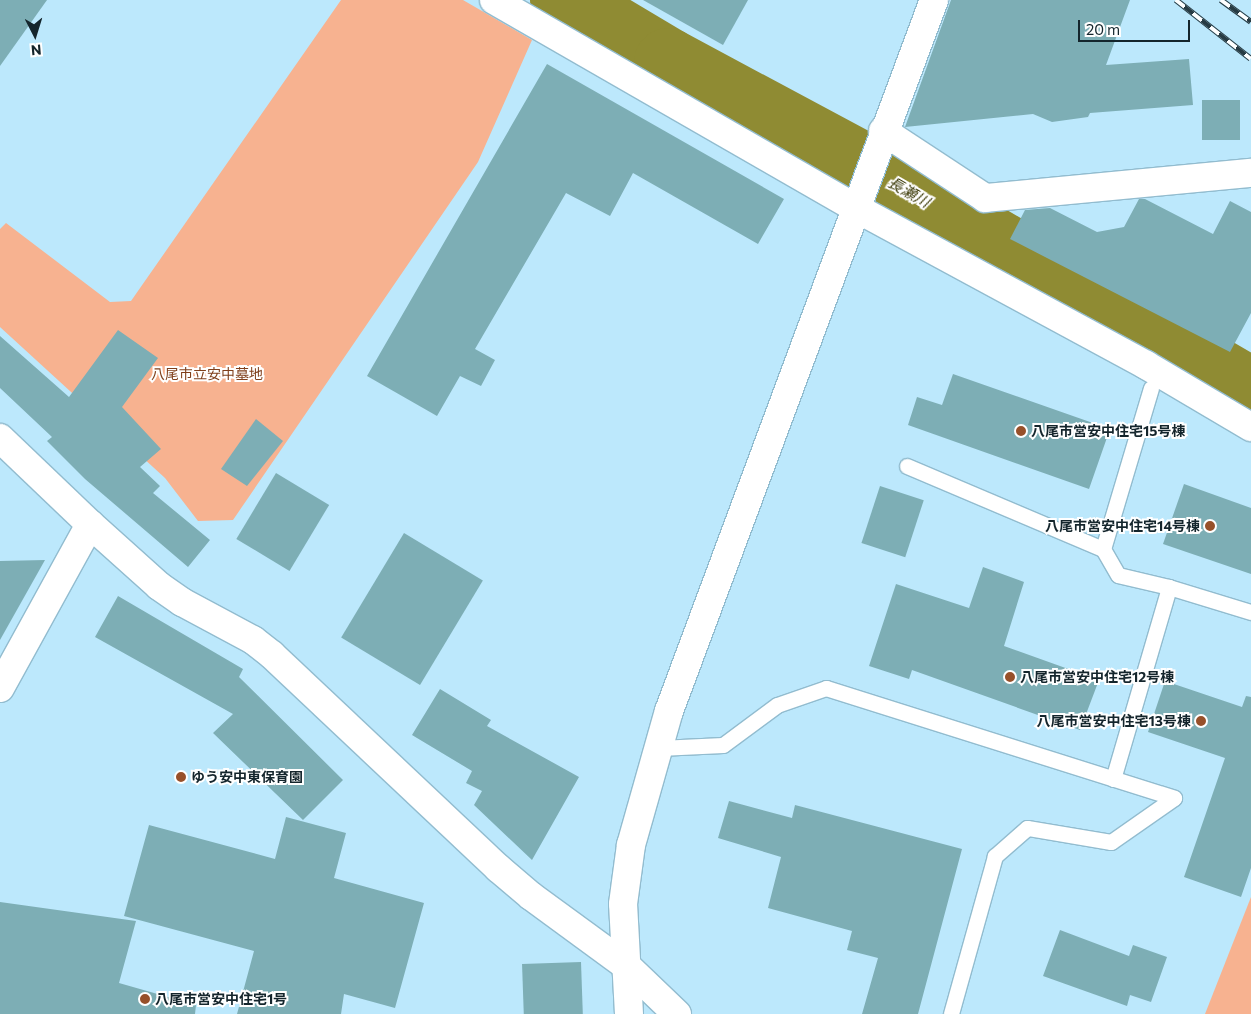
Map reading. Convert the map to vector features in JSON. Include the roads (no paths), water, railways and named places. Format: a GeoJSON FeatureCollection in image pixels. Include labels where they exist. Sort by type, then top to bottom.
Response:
{"type":"FeatureCollection","features":[{"type":"Feature","properties":{"kind":"street"},"geometry":{"type":"LineString","coordinates":[[494,0],[857,201],[1146,365],[1251,427]]}},
{"type":"Feature","properties":{"kind":"street"},"geometry":{"type":"LineString","coordinates":[[629,1014],[624,904],[631,845],[669,711],[883,131],[934,0]]}},
{"type":"Feature","properties":{"kind":"street"},"geometry":{"type":"LineString","coordinates":[[883,131],[986,198],[1251,173]]}},
{"type":"Feature","properties":{"kind":"street"},"geometry":{"type":"LineString","coordinates":[[0,438],[90,524],[182,602],[253,640],[498,868],[531,896],[628,967],[677,1014]]}},
{"type":"Feature","properties":{"kind":"street"},"geometry":{"type":"LineString","coordinates":[[2,682],[90,524]]}},
{"type":"Feature","properties":{"kind":"lane"},"geometry":{"type":"LineString","coordinates":[[1103,549],[1152,388]]}},
{"type":"Feature","properties":{"kind":"lane"},"geometry":{"type":"LineString","coordinates":[[907,466],[1103,549],[1118,574],[1169,587],[1251,612]]}},
{"type":"Feature","properties":{"kind":"lane"},"geometry":{"type":"LineString","coordinates":[[1112,779],[1169,587]]}},
{"type":"Feature","properties":{"kind":"lane"},"geometry":{"type":"LineString","coordinates":[[659,748],[723,745],[777,705],[826,688],[1174,798],[1111,842],[1027,828],[995,856],[951,1014]]}},
{"type":"Feature","properties":{"kind":"waterway","name":"長瀬川"},"geometry":{"type":"LineString","coordinates":[[564,0],[668,62],[890,181],[1251,392]]}},
{"type":"Feature","properties":{"kind":"railway"},"geometry":{"type":"LineString","coordinates":[[1176,0],[1251,59]]}},
{"type":"Feature","properties":{"kind":"railway"},"geometry":{"type":"LineString","coordinates":[[1221,0],[1251,22]]}},
{"type":"Feature","properties":{"kind":"place","name":"八尾市営安中住宅15号棟"},"geometry":{"type":"Point","coordinates":[1021,431]}},
{"type":"Feature","properties":{"kind":"place","name":"八尾市営安中住宅14号棟"},"geometry":{"type":"Point","coordinates":[1210,526]}},
{"type":"Feature","properties":{"kind":"place","name":"八尾市営安中住宅12号棟"},"geometry":{"type":"Point","coordinates":[1010,677]}},
{"type":"Feature","properties":{"kind":"place","name":"八尾市営安中住宅13号棟"},"geometry":{"type":"Point","coordinates":[1201,721]}},
{"type":"Feature","properties":{"kind":"place","name":"ゆう安中東保育園"},"geometry":{"type":"Point","coordinates":[181,777]}},
{"type":"Feature","properties":{"kind":"place","name":"八尾市営安中住宅1号"},"geometry":{"type":"Point","coordinates":[145,999]}},
{"type":"Feature","properties":{"kind":"park label","name":"八尾市立安中墓地"},"geometry":{"type":"Point","coordinates":[207,374]}}]}
